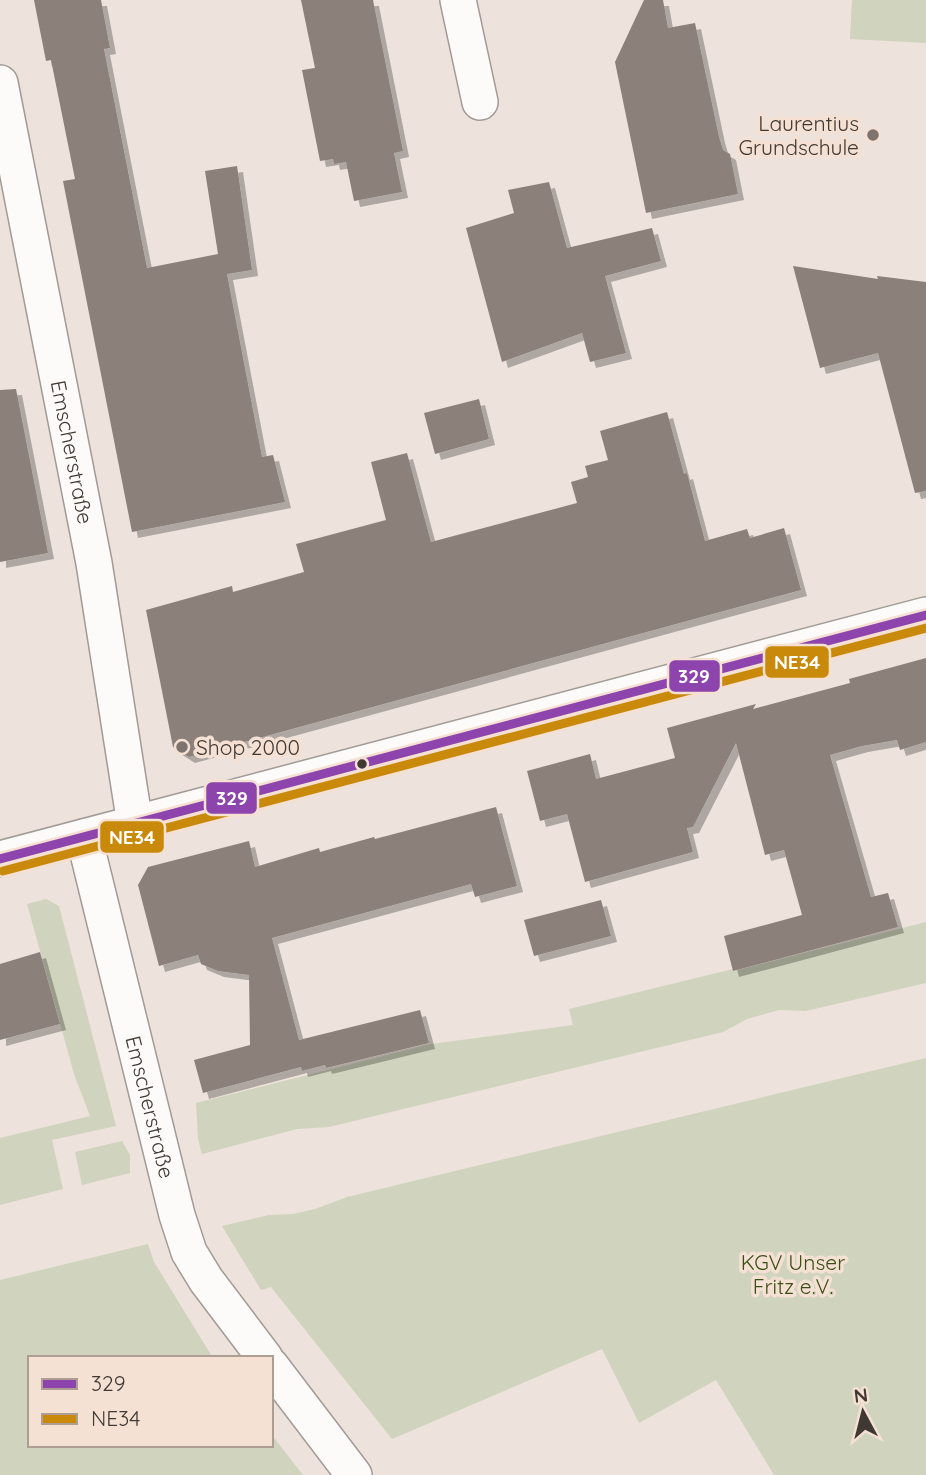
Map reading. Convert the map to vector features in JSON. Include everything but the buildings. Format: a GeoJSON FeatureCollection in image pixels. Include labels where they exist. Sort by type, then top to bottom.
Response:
{"type":"FeatureCollection","features":[{"type":"Feature","properties":{"kind":"street"},"geometry":{"type":"LineString","coordinates":[[458,0],[480,102]]}},
{"type":"Feature","properties":{"kind":"street","name":"Emscherstraße"},"geometry":{"type":"LineString","coordinates":[[0,83],[94,563],[135,824]]}},
{"type":"Feature","properties":{"kind":"street"},"geometry":{"type":"LineString","coordinates":[[0,859],[926,615]]}},
{"type":"Feature","properties":{"kind":"street","name":"Emscherstraße"},"geometry":{"type":"LineString","coordinates":[[84,836],[177,1215],[190,1252],[206,1279],[264,1356]]}},
{"type":"Feature","properties":{"kind":"street"},"geometry":{"type":"LineString","coordinates":[[273,1369],[354,1475]]}},
{"type":"Feature","properties":{"kind":"green space"},"geometry":{"type":"Polygon","coordinates":[[[852,0],[926,0],[926,43],[850,39],[852,0]]]}},
{"type":"Feature","properties":{"kind":"green space"},"geometry":{"type":"Polygon","coordinates":[[[46,899],[59,906],[116,1126],[52,1140],[63,1189],[0,1205],[0,1138],[90,1116],[74,1074],[27,904],[46,899]]]}},
{"type":"Feature","properties":{"kind":"green space"},"geometry":{"type":"Polygon","coordinates":[[[926,922],[926,983],[806,1011],[779,1010],[747,1019],[723,1032],[329,1127],[297,1129],[202,1154],[198,1139],[196,1103],[431,1044],[573,1025],[569,1009],[733,969],[734,971],[926,922]]]}},
{"type":"Feature","properties":{"kind":"green space","name":"KGV Unser Fritz e.V."},"geometry":{"type":"Polygon","coordinates":[[[926,1058],[926,1475],[774,1475],[716,1380],[639,1423],[602,1349],[392,1439],[271,1287],[261,1290],[222,1226],[269,1215],[293,1214],[315,1209],[347,1197],[926,1058]]]}},
{"type":"Feature","properties":{"kind":"green space"},"geometry":{"type":"Polygon","coordinates":[[[122,1141],[130,1155],[130,1173],[82,1185],[75,1152],[122,1141]]]}},
{"type":"Feature","properties":{"kind":"green space"},"geometry":{"type":"Polygon","coordinates":[[[148,1244],[154,1262],[212,1356],[28,1356],[28,1447],[273,1447],[273,1437],[303,1475],[0,1475],[0,1280],[148,1244]]]}},
{"type":"Feature","properties":{"kind":"transit line","name":"329"},"geometry":{"type":"LineString","coordinates":[[0,859],[926,615]]}},
{"type":"Feature","properties":{"kind":"transit line","name":"NE34"},"geometry":{"type":"LineString","coordinates":[[3,871],[926,628]]}},
{"type":"Feature","properties":{"kind":"place","name":"Laurentius Grundschule"},"geometry":{"type":"Point","coordinates":[873,135]}},
{"type":"Feature","properties":{"kind":"place","name":"Shop 2000"},"geometry":{"type":"Point","coordinates":[182,747]}}]}
